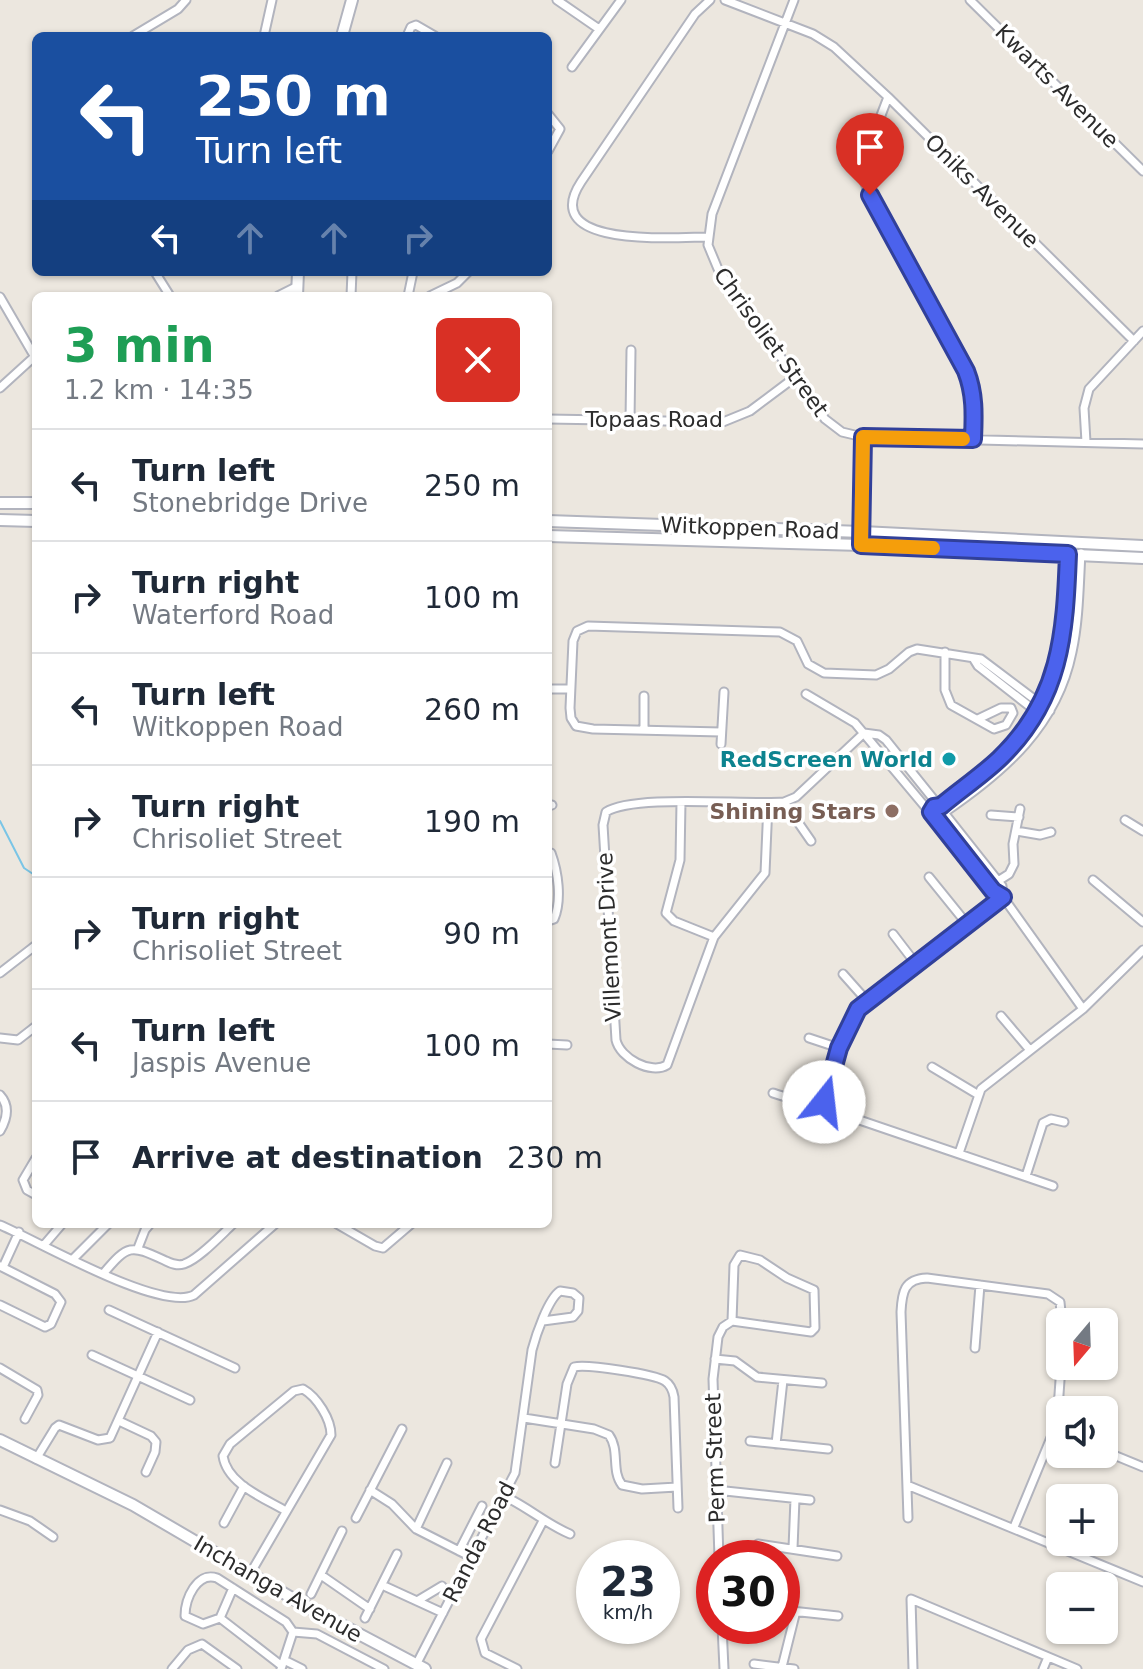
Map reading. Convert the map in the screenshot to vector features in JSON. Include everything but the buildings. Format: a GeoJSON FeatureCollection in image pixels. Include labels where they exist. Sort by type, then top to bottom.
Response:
{"type":"FeatureCollection","features":[{"type":"Feature","properties":{"kind":"main road"},"geometry":{"type":"LineString","coordinates":[[343,32],[352,0]]}},
{"type":"Feature","properties":{"kind":"main road"},"geometry":{"type":"LineString","coordinates":[[0,503],[32,503]]}},
{"type":"Feature","properties":{"kind":"main road"},"geometry":{"type":"LineString","coordinates":[[0,520],[32,521]]}},
{"type":"Feature","properties":{"kind":"main road","name":"Witkoppen Road"},"geometry":{"type":"LineString","coordinates":[[552,521],[1143,546]]}},
{"type":"Feature","properties":{"kind":"main road","name":"Witkoppen Road"},"geometry":{"type":"LineString","coordinates":[[552,536],[861,545],[1143,558]]}},
{"type":"Feature","properties":{"kind":"main road","name":"Inchanga Avenue"},"geometry":{"type":"LineString","coordinates":[[0,1440],[133,1505],[250,1574],[421,1667]]}},
{"type":"Feature","properties":{"kind":"street"},"geometry":{"type":"LineString","coordinates":[[140,32],[178,9],[186,0]]}},
{"type":"Feature","properties":{"kind":"street"},"geometry":{"type":"LineString","coordinates":[[265,32],[272,0]]}},
{"type":"Feature","properties":{"kind":"street"},"geometry":{"type":"LineString","coordinates":[[557,0],[599,29]]}},
{"type":"Feature","properties":{"kind":"street"},"geometry":{"type":"LineString","coordinates":[[572,67],[621,0]]}},
{"type":"Feature","properties":{"kind":"street"},"geometry":{"type":"LineString","coordinates":[[708,237],[618,236],[595,230],[576,216],[572,208],[573,195],[581,182],[695,14],[710,0]]}},
{"type":"Feature","properties":{"kind":"street","name":"Oniks Avenue"},"geometry":{"type":"LineString","coordinates":[[725,0],[830,44],[888,97],[1134,341]]}},
{"type":"Feature","properties":{"kind":"street","name":"Chrisoliet Street"},"geometry":{"type":"LineString","coordinates":[[794,0],[723,184],[710,221],[708,237],[718,269],[794,378],[835,428],[849,435],[1143,444]]}},
{"type":"Feature","properties":{"kind":"street","name":"Kwarts Avenue"},"geometry":{"type":"LineString","coordinates":[[970,0],[1143,171]]}},
{"type":"Feature","properties":{"kind":"street"},"geometry":{"type":"LineString","coordinates":[[409,32],[416,25],[428,32]]}},
{"type":"Feature","properties":{"kind":"street"},"geometry":{"type":"LineString","coordinates":[[888,97],[863,160],[861,174],[966,371],[973,393],[973,439]]}},
{"type":"Feature","properties":{"kind":"street"},"geometry":{"type":"LineString","coordinates":[[552,119],[560,129],[552,144]]}},
{"type":"Feature","properties":{"kind":"street"},"geometry":{"type":"LineString","coordinates":[[438,292],[464,276]]}},
{"type":"Feature","properties":{"kind":"street"},"geometry":{"type":"LineString","coordinates":[[0,297],[32,353]]}},
{"type":"Feature","properties":{"kind":"street"},"geometry":{"type":"LineString","coordinates":[[1086,442],[1084,408],[1089,389],[1143,331]]}},
{"type":"Feature","properties":{"kind":"street"},"geometry":{"type":"LineString","coordinates":[[630,421],[631,350]]}},
{"type":"Feature","properties":{"kind":"street"},"geometry":{"type":"LineString","coordinates":[[0,388],[32,361]]}},
{"type":"Feature","properties":{"kind":"street","name":"Topaas Road"},"geometry":{"type":"LineString","coordinates":[[552,419],[703,423],[730,420],[750,411],[794,378]]}},
{"type":"Feature","properties":{"kind":"street"},"geometry":{"type":"LineString","coordinates":[[861,545],[863,437]]}},
{"type":"Feature","properties":{"kind":"street"},"geometry":{"type":"LineString","coordinates":[[933,817],[943,818],[943,810],[1012,746],[1039,708],[1054,677],[1062,647],[1069,542]]}},
{"type":"Feature","properties":{"kind":"street"},"geometry":{"type":"LineString","coordinates":[[943,810],[992,778],[1021,752],[1046,719],[1073,652],[1081,542]]}},
{"type":"Feature","properties":{"kind":"street"},"geometry":{"type":"LineString","coordinates":[[721,732],[576,726],[570,715],[574,635],[588,626],[780,632],[797,641],[812,668],[819,673],[831,674],[876,675],[917,649],[945,652],[981,659],[1039,708],[1046,719]]}},
{"type":"Feature","properties":{"kind":"street"},"geometry":{"type":"LineString","coordinates":[[945,652],[947,701],[955,709],[999,729],[1010,721],[1013,713],[1011,708],[1004,707],[978,719]]}},
{"type":"Feature","properties":{"kind":"street"},"geometry":{"type":"LineString","coordinates":[[552,689],[570,689]]}},
{"type":"Feature","properties":{"kind":"street"},"geometry":{"type":"LineString","coordinates":[[721,744],[724,692]]}},
{"type":"Feature","properties":{"kind":"street"},"geometry":{"type":"LineString","coordinates":[[806,694],[855,723],[864,733],[993,891],[1003,897],[1083,1009]]}},
{"type":"Feature","properties":{"kind":"street"},"geometry":{"type":"LineString","coordinates":[[644,696],[644,729]]}},
{"type":"Feature","properties":{"kind":"street"},"geometry":{"type":"LineString","coordinates":[[1039,708],[1050,711]]}},
{"type":"Feature","properties":{"kind":"street"},"geometry":{"type":"LineString","coordinates":[[864,733],[879,735],[886,740],[1002,886],[1003,897]]}},
{"type":"Feature","properties":{"kind":"street"},"geometry":{"type":"LineString","coordinates":[[714,937],[674,921],[666,913],[679,866],[681,802],[784,802],[796,797],[864,733]]}},
{"type":"Feature","properties":{"kind":"street"},"geometry":{"type":"LineString","coordinates":[[986,770],[992,778]]}},
{"type":"Feature","properties":{"kind":"street"},"geometry":{"type":"LineString","coordinates":[[905,782],[914,774]]}},
{"type":"Feature","properties":{"kind":"street","name":"Villemont Drive"},"geometry":{"type":"LineString","coordinates":[[681,802],[619,806],[610,809],[604,816],[617,1046],[623,1054],[660,1069],[667,1065],[714,937],[765,873],[768,804]]}},
{"type":"Feature","properties":{"kind":"street"},"geometry":{"type":"LineString","coordinates":[[784,802],[811,841]]}},
{"type":"Feature","properties":{"kind":"street"},"geometry":{"type":"LineString","coordinates":[[991,815],[1019,813],[1013,844],[1013,868],[998,881]]}},
{"type":"Feature","properties":{"kind":"street"},"geometry":{"type":"LineString","coordinates":[[1125,820],[1143,831]]}},
{"type":"Feature","properties":{"kind":"street"},"geometry":{"type":"LineString","coordinates":[[1016,831],[1040,835],[1051,832]]}},
{"type":"Feature","properties":{"kind":"street"},"geometry":{"type":"LineString","coordinates":[[966,857],[974,850]]}},
{"type":"Feature","properties":{"kind":"street"},"geometry":{"type":"LineString","coordinates":[[552,856],[556,870],[553,888],[556,916],[552,918]]}},
{"type":"Feature","properties":{"kind":"street"},"geometry":{"type":"LineString","coordinates":[[929,877],[967,924]]}},
{"type":"Feature","properties":{"kind":"street"},"geometry":{"type":"LineString","coordinates":[[1093,880],[1143,922]]}},
{"type":"Feature","properties":{"kind":"street"},"geometry":{"type":"LineString","coordinates":[[825,1106],[824,1099],[839,1048],[851,1021],[867,1001],[1003,897]]}},
{"type":"Feature","properties":{"kind":"street"},"geometry":{"type":"LineString","coordinates":[[893,934],[916,964]]}},
{"type":"Feature","properties":{"kind":"street"},"geometry":{"type":"LineString","coordinates":[[0,973],[32,948]]}},
{"type":"Feature","properties":{"kind":"street"},"geometry":{"type":"LineString","coordinates":[[959,1153],[977,1094],[986,1083],[1083,1009],[1143,950]]}},
{"type":"Feature","properties":{"kind":"street"},"geometry":{"type":"LineString","coordinates":[[843,974],[867,1001]]}},
{"type":"Feature","properties":{"kind":"street"},"geometry":{"type":"LineString","coordinates":[[1001,1016],[1029,1049]]}},
{"type":"Feature","properties":{"kind":"street"},"geometry":{"type":"LineString","coordinates":[[0,1038],[18,1040],[32,1029]]}},
{"type":"Feature","properties":{"kind":"street"},"geometry":{"type":"LineString","coordinates":[[809,1038],[839,1048]]}},
{"type":"Feature","properties":{"kind":"street"},"geometry":{"type":"LineString","coordinates":[[552,1044],[567,1045]]}},
{"type":"Feature","properties":{"kind":"street"},"geometry":{"type":"LineString","coordinates":[[932,1067],[977,1094]]}},
{"type":"Feature","properties":{"kind":"street"},"geometry":{"type":"LineString","coordinates":[[773,1093],[808,1105],[825,1106],[1053,1186]]}},
{"type":"Feature","properties":{"kind":"street"},"geometry":{"type":"LineString","coordinates":[[0,1095],[6,1104],[7,1114],[0,1131]]}},
{"type":"Feature","properties":{"kind":"street"},"geometry":{"type":"LineString","coordinates":[[1026,1176],[1043,1123],[1051,1119],[1064,1122]]}},
{"type":"Feature","properties":{"kind":"street"},"geometry":{"type":"LineString","coordinates":[[32,1165],[23,1180],[27,1190],[32,1193]]}},
{"type":"Feature","properties":{"kind":"street"},"geometry":{"type":"LineString","coordinates":[[0,1225],[103,1274],[178,1299],[194,1295],[270,1228]]}},
{"type":"Feature","properties":{"kind":"street"},"geometry":{"type":"LineString","coordinates":[[44,1245],[59,1228]]}},
{"type":"Feature","properties":{"kind":"street"},"geometry":{"type":"LineString","coordinates":[[73,1259],[104,1228]]}},
{"type":"Feature","properties":{"kind":"street"},"geometry":{"type":"LineString","coordinates":[[138,1248],[147,1228]]}},
{"type":"Feature","properties":{"kind":"street"},"geometry":{"type":"LineString","coordinates":[[103,1274],[116,1258],[138,1248],[181,1265],[228,1228]]}},
{"type":"Feature","properties":{"kind":"street"},"geometry":{"type":"LineString","coordinates":[[344,1228],[383,1248],[406,1228]]}},
{"type":"Feature","properties":{"kind":"street"},"geometry":{"type":"LineString","coordinates":[[0,1305],[45,1327],[51,1324],[61,1305],[55,1294],[1,1267],[19,1232]]}},
{"type":"Feature","properties":{"kind":"street"},"geometry":{"type":"LineString","coordinates":[[740,1255],[760,1260],[787,1278],[814,1290],[815,1328],[811,1332],[732,1321],[734,1265],[740,1255]]}},
{"type":"Feature","properties":{"kind":"street"},"geometry":{"type":"LineString","coordinates":[[908,1518],[903,1292],[911,1281],[922,1278],[1053,1295],[1061,1308]]}},
{"type":"Feature","properties":{"kind":"street"},"geometry":{"type":"LineString","coordinates":[[975,1348],[980,1285]]}},
{"type":"Feature","properties":{"kind":"street","name":"Randa Road"},"geometry":{"type":"LineString","coordinates":[[421,1667],[443,1613],[518,1464],[532,1350],[543,1321],[557,1292],[573,1293],[579,1298],[578,1311],[573,1317],[543,1321]]}},
{"type":"Feature","properties":{"kind":"street"},"geometry":{"type":"LineString","coordinates":[[109,1310],[235,1368]]}},
{"type":"Feature","properties":{"kind":"street","name":"Perm Street"},"geometry":{"type":"LineString","coordinates":[[718,1540],[713,1398],[715,1359],[720,1331],[732,1321]]}},
{"type":"Feature","properties":{"kind":"street"},"geometry":{"type":"LineString","coordinates":[[36,1459],[57,1426],[68,1426],[102,1441],[112,1436],[158,1332]]}},
{"type":"Feature","properties":{"kind":"street"},"geometry":{"type":"LineString","coordinates":[[92,1355],[190,1400]]}},
{"type":"Feature","properties":{"kind":"street"},"geometry":{"type":"LineString","coordinates":[[715,1359],[735,1361],[757,1377],[822,1383]]}},
{"type":"Feature","properties":{"kind":"street"},"geometry":{"type":"LineString","coordinates":[[555,1463],[567,1384],[574,1367],[588,1366],[663,1379],[674,1397],[678,1508]]}},
{"type":"Feature","properties":{"kind":"street"},"geometry":{"type":"LineString","coordinates":[[0,1368],[37,1390],[38,1395],[25,1419]]}},
{"type":"Feature","properties":{"kind":"street"},"geometry":{"type":"LineString","coordinates":[[776,1444],[783,1380]]}},
{"type":"Feature","properties":{"kind":"street"},"geometry":{"type":"LineString","coordinates":[[250,1574],[331,1435],[331,1425],[307,1391],[294,1391],[226,1449],[223,1456],[225,1466],[244,1486],[286,1511]]}},
{"type":"Feature","properties":{"kind":"street"},"geometry":{"type":"LineString","coordinates":[[524,1418],[600,1430],[609,1435],[615,1447],[617,1478],[622,1485],[642,1489],[677,1487]]}},
{"type":"Feature","properties":{"kind":"street"},"geometry":{"type":"LineString","coordinates":[[119,1421],[151,1436],[156,1442],[146,1472]]}},
{"type":"Feature","properties":{"kind":"street"},"geometry":{"type":"LineString","coordinates":[[356,1518],[402,1429]]}},
{"type":"Feature","properties":{"kind":"street"},"geometry":{"type":"LineString","coordinates":[[750,1441],[828,1449]]}},
{"type":"Feature","properties":{"kind":"street"},"geometry":{"type":"LineString","coordinates":[[1014,1527],[1046,1457]]}},
{"type":"Feature","properties":{"kind":"street"},"geometry":{"type":"LineString","coordinates":[[1118,1457],[1143,1467]]}},
{"type":"Feature","properties":{"kind":"street"},"geometry":{"type":"LineString","coordinates":[[416,1529],[447,1463]]}},
{"type":"Feature","properties":{"kind":"street"},"geometry":{"type":"LineString","coordinates":[[907,1485],[1143,1582]]}},
{"type":"Feature","properties":{"kind":"street"},"geometry":{"type":"LineString","coordinates":[[224,1523],[244,1486]]}},
{"type":"Feature","properties":{"kind":"street"},"geometry":{"type":"LineString","coordinates":[[370,1490],[389,1501],[416,1529],[473,1558]]}},
{"type":"Feature","properties":{"kind":"street"},"geometry":{"type":"LineString","coordinates":[[716,1490],[810,1500]]}},
{"type":"Feature","properties":{"kind":"street"},"geometry":{"type":"LineString","coordinates":[[504,1496],[570,1534]]}},
{"type":"Feature","properties":{"kind":"street"},"geometry":{"type":"LineString","coordinates":[[793,1540],[795,1499]]}},
{"type":"Feature","properties":{"kind":"street"},"geometry":{"type":"LineString","coordinates":[[459,1551],[482,1506]]}},
{"type":"Feature","properties":{"kind":"street"},"geometry":{"type":"LineString","coordinates":[[0,1510],[30,1521],[53,1537]]}},
{"type":"Feature","properties":{"kind":"street"},"geometry":{"type":"LineString","coordinates":[[517,1669],[485,1653],[481,1639],[543,1521]]}},
{"type":"Feature","properties":{"kind":"street"},"geometry":{"type":"LineString","coordinates":[[311,1594],[342,1531]]}},
{"type":"Feature","properties":{"kind":"street"},"geometry":{"type":"LineString","coordinates":[[800,1549],[837,1556]]}},
{"type":"Feature","properties":{"kind":"street"},"geometry":{"type":"LineString","coordinates":[[365,1618],[397,1554]]}},
{"type":"Feature","properties":{"kind":"street"},"geometry":{"type":"LineString","coordinates":[[321,1575],[370,1609]]}},
{"type":"Feature","properties":{"kind":"street"},"geometry":{"type":"LineString","coordinates":[[233,1588],[220,1618],[206,1624],[185,1616],[185,1608],[201,1577],[213,1576],[280,1616],[293,1632],[317,1634],[384,1669]]}},
{"type":"Feature","properties":{"kind":"street"},"geometry":{"type":"LineString","coordinates":[[382,1585],[443,1613]]}},
{"type":"Feature","properties":{"kind":"street"},"geometry":{"type":"LineString","coordinates":[[417,1601],[442,1586]]}},
{"type":"Feature","properties":{"kind":"street"},"geometry":{"type":"LineString","coordinates":[[913,1669],[911,1599],[1077,1669]]}},
{"type":"Feature","properties":{"kind":"street"},"geometry":{"type":"LineString","coordinates":[[800,1611],[838,1616]]}},
{"type":"Feature","properties":{"kind":"street"},"geometry":{"type":"LineString","coordinates":[[220,1618],[282,1665],[302,1669]]}},
{"type":"Feature","properties":{"kind":"street"},"geometry":{"type":"LineString","coordinates":[[282,1665],[293,1632]]}},
{"type":"Feature","properties":{"kind":"street"},"geometry":{"type":"LineString","coordinates":[[172,1669],[188,1650],[202,1644],[237,1669]]}},
{"type":"Feature","properties":{"kind":"street"},"geometry":{"type":"LineString","coordinates":[[723,1644],[724,1669]]}},
{"type":"Feature","properties":{"kind":"street"},"geometry":{"type":"LineString","coordinates":[[782,1667],[788,1644]]}},
{"type":"Feature","properties":{"kind":"street"},"geometry":{"type":"LineString","coordinates":[[1043,1669],[1048,1657]]}},
{"type":"Feature","properties":{"kind":"street"},"geometry":{"type":"LineString","coordinates":[[754,1664],[794,1669]]}},
{"type":"Feature","properties":{"kind":"waterway"},"geometry":{"type":"LineString","coordinates":[[0,821],[24,868],[32,873]]}},
{"type":"Feature","properties":{"kind":"slow traffic"},"geometry":{"type":"LineString","coordinates":[[933,548],[861,545],[863,437],[963,439]]}},
{"type":"Feature","properties":{"kind":"place","name":"RedScreen World"},"geometry":{"type":"Point","coordinates":[949,759]}},
{"type":"Feature","properties":{"kind":"place","name":"Shining Stars"},"geometry":{"type":"Point","coordinates":[892,811]}},
{"type":"Feature","properties":{"kind":"route"},"geometry":{"type":"LineString","coordinates":[[824,1102],[839,1048],[858,1009],[1003,897],[993,891],[931,812],[998,760],[1026,730],[1041,704],[1054,677],[1062,647],[1068,569],[1068,554],[861,545],[863,437],[973,439],[974,407],[966,371],[870,195]]}}]}
